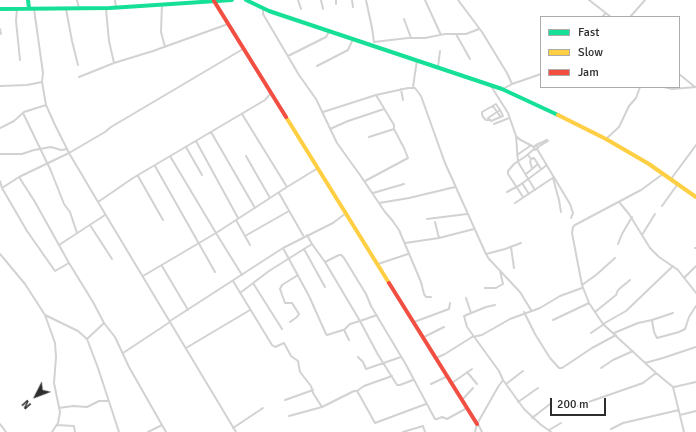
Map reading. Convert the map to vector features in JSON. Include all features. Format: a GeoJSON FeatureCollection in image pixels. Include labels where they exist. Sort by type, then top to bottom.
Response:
{"type":"FeatureCollection","features":[{"type":"Feature","properties":{"kind":"street"},"geometry":{"type":"LineString","coordinates":[[28,0],[32,8],[43,72],[42,82],[46,105],[67,149],[236,432]]}},
{"type":"Feature","properties":{"kind":"street"},"geometry":{"type":"LineString","coordinates":[[77,0],[79,8]]}},
{"type":"Feature","properties":{"kind":"street"},"geometry":{"type":"LineString","coordinates":[[115,0],[116,8]]}},
{"type":"Feature","properties":{"kind":"street"},"geometry":{"type":"LineString","coordinates":[[148,0],[150,5]]}},
{"type":"Feature","properties":{"kind":"street"},"geometry":{"type":"LineString","coordinates":[[0,8],[116,8],[232,0]]}},
{"type":"Feature","properties":{"kind":"street"},"geometry":{"type":"LineString","coordinates":[[246,0],[262,8],[374,44],[502,90],[559,115],[606,139],[664,174],[696,197]]}},
{"type":"Feature","properties":{"kind":"street"},"geometry":{"type":"LineString","coordinates":[[298,0],[301,9]]}},
{"type":"Feature","properties":{"kind":"street"},"geometry":{"type":"LineString","coordinates":[[321,0],[323,9]]}},
{"type":"Feature","properties":{"kind":"street"},"geometry":{"type":"LineString","coordinates":[[352,0],[354,7]]}},
{"type":"Feature","properties":{"kind":"street"},"geometry":{"type":"LineString","coordinates":[[366,0],[374,44]]}},
{"type":"Feature","properties":{"kind":"street"},"geometry":{"type":"LineString","coordinates":[[425,0],[441,35]]}},
{"type":"Feature","properties":{"kind":"street"},"geometry":{"type":"LineString","coordinates":[[458,0],[504,67],[512,84]]}},
{"type":"Feature","properties":{"kind":"street"},"geometry":{"type":"LineString","coordinates":[[589,0],[610,16]]}},
{"type":"Feature","properties":{"kind":"street"},"geometry":{"type":"LineString","coordinates":[[631,16],[645,0]]}},
{"type":"Feature","properties":{"kind":"street"},"geometry":{"type":"LineString","coordinates":[[214,2],[482,432]]}},
{"type":"Feature","properties":{"kind":"street"},"geometry":{"type":"LineString","coordinates":[[162,4],[161,32],[165,47]]}},
{"type":"Feature","properties":{"kind":"street"},"geometry":{"type":"LineString","coordinates":[[17,8],[16,21],[20,60]]}},
{"type":"Feature","properties":{"kind":"street"},"geometry":{"type":"LineString","coordinates":[[66,8],[78,65]]}},
{"type":"Feature","properties":{"kind":"street"},"geometry":{"type":"LineString","coordinates":[[106,8],[109,41],[114,63]]}},
{"type":"Feature","properties":{"kind":"street"},"geometry":{"type":"LineString","coordinates":[[262,8],[263,14],[323,112],[330,129],[342,149],[399,230],[421,282],[425,296],[431,297]]}},
{"type":"Feature","properties":{"kind":"street"},"geometry":{"type":"LineString","coordinates":[[603,16],[606,13]]}},
{"type":"Feature","properties":{"kind":"street"},"geometry":{"type":"LineString","coordinates":[[404,19],[411,38]]}},
{"type":"Feature","properties":{"kind":"street"},"geometry":{"type":"LineString","coordinates":[[79,77],[114,63],[165,47],[228,24]]}},
{"type":"Feature","properties":{"kind":"street"},"geometry":{"type":"LineString","coordinates":[[0,29],[2,34]]}},
{"type":"Feature","properties":{"kind":"street"},"geometry":{"type":"LineString","coordinates":[[374,44],[411,38],[470,33],[479,29]]}},
{"type":"Feature","properties":{"kind":"street"},"geometry":{"type":"LineString","coordinates":[[288,56],[308,48],[326,37],[330,30]]}},
{"type":"Feature","properties":{"kind":"street"},"geometry":{"type":"LineString","coordinates":[[456,34],[470,59]]}},
{"type":"Feature","properties":{"kind":"street"},"geometry":{"type":"LineString","coordinates":[[317,66],[348,50],[354,38]]}},
{"type":"Feature","properties":{"kind":"street"},"geometry":{"type":"LineString","coordinates":[[2,188],[19,177],[69,153],[243,49]]}},
{"type":"Feature","properties":{"kind":"street"},"geometry":{"type":"LineString","coordinates":[[438,67],[440,51]]}},
{"type":"Feature","properties":{"kind":"street"},"geometry":{"type":"LineString","coordinates":[[413,87],[417,60]]}},
{"type":"Feature","properties":{"kind":"street"},"geometry":{"type":"LineString","coordinates":[[502,90],[512,84],[540,74]]}},
{"type":"Feature","properties":{"kind":"street"},"geometry":{"type":"LineString","coordinates":[[680,75],[696,87]]}},
{"type":"Feature","properties":{"kind":"street"},"geometry":{"type":"LineString","coordinates":[[0,86],[27,85],[42,82]]}},
{"type":"Feature","properties":{"kind":"street"},"geometry":{"type":"LineString","coordinates":[[491,86],[508,113],[516,136],[518,162],[535,190]]}},
{"type":"Feature","properties":{"kind":"street"},"geometry":{"type":"LineString","coordinates":[[323,112],[376,95],[401,89],[413,87],[418,91],[455,187],[486,254],[520,292],[531,310]]}},
{"type":"Feature","properties":{"kind":"street"},"geometry":{"type":"LineString","coordinates":[[670,88],[676,89],[696,87]]}},
{"type":"Feature","properties":{"kind":"street"},"geometry":{"type":"LineString","coordinates":[[606,139],[619,127],[629,106],[636,98],[640,88]]}},
{"type":"Feature","properties":{"kind":"street"},"geometry":{"type":"LineString","coordinates":[[401,89],[403,100]]}},
{"type":"Feature","properties":{"kind":"street"},"geometry":{"type":"LineString","coordinates":[[98,202],[170,156],[265,100],[271,93]]}},
{"type":"Feature","properties":{"kind":"street"},"geometry":{"type":"LineString","coordinates":[[365,181],[408,158],[394,129],[394,125],[376,95]]}},
{"type":"Feature","properties":{"kind":"street"},"geometry":{"type":"LineString","coordinates":[[496,104],[503,116],[501,116],[491,121],[486,120],[482,113],[496,104]]}},
{"type":"Feature","properties":{"kind":"street"},"geometry":{"type":"LineString","coordinates":[[0,128],[14,121],[30,109],[46,105]]}},
{"type":"Feature","properties":{"kind":"street"},"geometry":{"type":"LineString","coordinates":[[492,106],[504,120]]}},
{"type":"Feature","properties":{"kind":"street"},"geometry":{"type":"LineString","coordinates":[[330,129],[348,121],[384,109]]}},
{"type":"Feature","properties":{"kind":"street"},"geometry":{"type":"LineString","coordinates":[[489,120],[488,118],[500,110]]}},
{"type":"Feature","properties":{"kind":"street"},"geometry":{"type":"LineString","coordinates":[[24,113],[62,200],[70,212],[77,233]]}},
{"type":"Feature","properties":{"kind":"street"},"geometry":{"type":"LineString","coordinates":[[242,114],[287,188]]}},
{"type":"Feature","properties":{"kind":"street"},"geometry":{"type":"LineString","coordinates":[[494,124],[510,118]]}},
{"type":"Feature","properties":{"kind":"street"},"geometry":{"type":"LineString","coordinates":[[369,137],[394,129]]}},
{"type":"Feature","properties":{"kind":"street"},"geometry":{"type":"LineString","coordinates":[[211,132],[255,208]]}},
{"type":"Feature","properties":{"kind":"street"},"geometry":{"type":"LineString","coordinates":[[516,136],[535,147],[570,204],[572,213],[571,218]]}},
{"type":"Feature","properties":{"kind":"street"},"geometry":{"type":"LineString","coordinates":[[196,141],[250,245]]}},
{"type":"Feature","properties":{"kind":"street"},"geometry":{"type":"LineString","coordinates":[[517,155],[548,141]]}},
{"type":"Feature","properties":{"kind":"street"},"geometry":{"type":"LineString","coordinates":[[671,179],[696,145]]}},
{"type":"Feature","properties":{"kind":"street"},"geometry":{"type":"LineString","coordinates":[[0,154],[22,154],[51,147],[61,150],[67,149]]}},
{"type":"Feature","properties":{"kind":"street"},"geometry":{"type":"LineString","coordinates":[[186,147],[202,175]]}},
{"type":"Feature","properties":{"kind":"street"},"geometry":{"type":"LineString","coordinates":[[524,197],[507,172],[512,166],[528,155],[535,147]]}},
{"type":"Feature","properties":{"kind":"street"},"geometry":{"type":"LineString","coordinates":[[528,155],[531,159],[534,158],[541,169]]}},
{"type":"Feature","properties":{"kind":"street"},"geometry":{"type":"LineString","coordinates":[[170,156],[242,276]]}},
{"type":"Feature","properties":{"kind":"street"},"geometry":{"type":"LineString","coordinates":[[246,156],[270,199]]}},
{"type":"Feature","properties":{"kind":"street"},"geometry":{"type":"LineString","coordinates":[[531,159],[530,162],[532,168]]}},
{"type":"Feature","properties":{"kind":"street"},"geometry":{"type":"LineString","coordinates":[[526,174],[538,164]]}},
{"type":"Feature","properties":{"kind":"street"},"geometry":{"type":"LineString","coordinates":[[507,192],[517,187],[547,165]]}},
{"type":"Feature","properties":{"kind":"street"},"geometry":{"type":"LineString","coordinates":[[155,166],[215,272]]}},
{"type":"Feature","properties":{"kind":"street"},"geometry":{"type":"LineString","coordinates":[[142,276],[162,266],[216,233],[318,168]]}},
{"type":"Feature","properties":{"kind":"street"},"geometry":{"type":"LineString","coordinates":[[664,174],[647,186],[573,227],[572,233],[582,287],[589,303],[604,324],[673,387],[684,432]]}},
{"type":"Feature","properties":{"kind":"street"},"geometry":{"type":"LineString","coordinates":[[138,176],[164,220]]}},
{"type":"Feature","properties":{"kind":"street"},"geometry":{"type":"LineString","coordinates":[[19,177],[35,202],[69,263],[94,302],[104,323],[115,336],[129,367],[166,432]]}},
{"type":"Feature","properties":{"kind":"street"},"geometry":{"type":"LineString","coordinates":[[515,203],[554,177]]}},
{"type":"Feature","properties":{"kind":"street"},"geometry":{"type":"LineString","coordinates":[[554,177],[561,212]]}},
{"type":"Feature","properties":{"kind":"street"},"geometry":{"type":"LineString","coordinates":[[0,181],[2,188],[26,231],[55,271],[69,263]]}},
{"type":"Feature","properties":{"kind":"street"},"geometry":{"type":"LineString","coordinates":[[522,183],[529,194]]}},
{"type":"Feature","properties":{"kind":"street"},"geometry":{"type":"LineString","coordinates":[[373,194],[404,184]]}},
{"type":"Feature","properties":{"kind":"street"},"geometry":{"type":"LineString","coordinates":[[662,206],[678,184]]}},
{"type":"Feature","properties":{"kind":"street"},"geometry":{"type":"LineString","coordinates":[[379,203],[409,198],[455,187]]}},
{"type":"Feature","properties":{"kind":"street"},"geometry":{"type":"LineString","coordinates":[[279,193],[304,237]]}},
{"type":"Feature","properties":{"kind":"street"},"geometry":{"type":"LineString","coordinates":[[621,204],[622,200]]}},
{"type":"Feature","properties":{"kind":"street"},"geometry":{"type":"LineString","coordinates":[[618,202],[632,217],[652,250],[673,266],[696,293]]}},
{"type":"Feature","properties":{"kind":"street"},"geometry":{"type":"LineString","coordinates":[[245,236],[289,212]]}},
{"type":"Feature","properties":{"kind":"street"},"geometry":{"type":"LineString","coordinates":[[123,353],[283,248],[333,222],[346,213]]}},
{"type":"Feature","properties":{"kind":"street"},"geometry":{"type":"LineString","coordinates":[[59,245],[105,214]]}},
{"type":"Feature","properties":{"kind":"street"},"geometry":{"type":"LineString","coordinates":[[427,219],[467,214]]}},
{"type":"Feature","properties":{"kind":"street"},"geometry":{"type":"LineString","coordinates":[[642,234],[655,214]]}},
{"type":"Feature","properties":{"kind":"street"},"geometry":{"type":"LineString","coordinates":[[618,244],[632,217]]}},
{"type":"Feature","properties":{"kind":"street"},"geometry":{"type":"LineString","coordinates":[[436,222],[439,238]]}},
{"type":"Feature","properties":{"kind":"street"},"geometry":{"type":"LineString","coordinates":[[90,225],[112,259]]}},
{"type":"Feature","properties":{"kind":"street"},"geometry":{"type":"LineString","coordinates":[[404,243],[439,238],[474,229]]}},
{"type":"Feature","properties":{"kind":"street"},"geometry":{"type":"LineString","coordinates":[[307,235],[325,262],[397,385],[413,380]]}},
{"type":"Feature","properties":{"kind":"street"},"geometry":{"type":"LineString","coordinates":[[486,254],[521,243]]}},
{"type":"Feature","properties":{"kind":"street"},"geometry":{"type":"LineString","coordinates":[[240,293],[312,244]]}},
{"type":"Feature","properties":{"kind":"street"},"geometry":{"type":"LineString","coordinates":[[511,247],[514,268]]}},
{"type":"Feature","properties":{"kind":"street"},"geometry":{"type":"LineString","coordinates":[[283,248],[319,316],[326,335],[344,330],[350,324],[377,315]]}},
{"type":"Feature","properties":{"kind":"street"},"geometry":{"type":"LineString","coordinates":[[304,249],[326,287]]}},
{"type":"Feature","properties":{"kind":"street"},"geometry":{"type":"LineString","coordinates":[[0,254],[25,284],[45,315],[55,343],[56,358],[54,383],[60,412],[57,425],[52,432]]}},
{"type":"Feature","properties":{"kind":"street"},"geometry":{"type":"LineString","coordinates":[[378,264],[408,254]]}},
{"type":"Feature","properties":{"kind":"street"},"geometry":{"type":"LineString","coordinates":[[325,262],[342,256],[366,294],[371,306],[435,420],[442,417],[447,419],[468,408]]}},
{"type":"Feature","properties":{"kind":"street"},"geometry":{"type":"LineString","coordinates":[[436,358],[472,338],[482,335],[502,322],[524,312],[540,308],[560,296],[582,287],[615,258]]}},
{"type":"Feature","properties":{"kind":"street"},"geometry":{"type":"LineString","coordinates":[[162,266],[188,310]]}},
{"type":"Feature","properties":{"kind":"street"},"geometry":{"type":"LineString","coordinates":[[591,333],[626,311],[673,266]]}},
{"type":"Feature","properties":{"kind":"street"},"geometry":{"type":"LineString","coordinates":[[684,278],[696,266]]}},
{"type":"Feature","properties":{"kind":"street"},"geometry":{"type":"LineString","coordinates":[[485,288],[496,288],[502,284],[500,270]]}},
{"type":"Feature","properties":{"kind":"street"},"geometry":{"type":"LineString","coordinates":[[290,322],[299,314],[292,303],[285,303],[280,289],[282,285],[298,275]]}},
{"type":"Feature","properties":{"kind":"street"},"geometry":{"type":"LineString","coordinates":[[595,312],[616,295],[618,290],[630,280]]}},
{"type":"Feature","properties":{"kind":"street"},"geometry":{"type":"LineString","coordinates":[[233,281],[272,345],[275,347],[284,343],[291,356],[298,361],[300,372],[311,386],[322,407]]}},
{"type":"Feature","properties":{"kind":"street"},"geometry":{"type":"LineString","coordinates":[[253,283],[282,329]]}},
{"type":"Feature","properties":{"kind":"street"},"geometry":{"type":"LineString","coordinates":[[466,298],[470,313]]}},
{"type":"Feature","properties":{"kind":"street"},"geometry":{"type":"LineString","coordinates":[[414,322],[449,309],[450,303]]}},
{"type":"Feature","properties":{"kind":"street"},"geometry":{"type":"LineString","coordinates":[[554,320],[589,303]]}},
{"type":"Feature","properties":{"kind":"street"},"geometry":{"type":"LineString","coordinates":[[495,305],[470,313],[464,317],[468,330],[475,337],[484,352],[499,371],[503,380],[518,402],[532,418],[550,431],[561,423]]}},
{"type":"Feature","properties":{"kind":"street"},"geometry":{"type":"LineString","coordinates":[[652,320],[656,337],[660,338],[684,330],[689,317],[696,306]]}},
{"type":"Feature","properties":{"kind":"street"},"geometry":{"type":"LineString","coordinates":[[186,348],[250,310]]}},
{"type":"Feature","properties":{"kind":"street"},"geometry":{"type":"LineString","coordinates":[[524,312],[535,334],[550,358],[561,368],[592,348],[616,335]]}},
{"type":"Feature","properties":{"kind":"street"},"geometry":{"type":"LineString","coordinates":[[614,333],[638,323],[652,320],[673,312]]}},
{"type":"Feature","properties":{"kind":"street"},"geometry":{"type":"LineString","coordinates":[[45,315],[78,331],[87,339],[119,432]]}},
{"type":"Feature","properties":{"kind":"street"},"geometry":{"type":"LineString","coordinates":[[87,339],[104,323]]}},
{"type":"Feature","properties":{"kind":"street"},"geometry":{"type":"LineString","coordinates":[[424,337],[444,327]]}},
{"type":"Feature","properties":{"kind":"street"},"geometry":{"type":"LineString","coordinates":[[344,330],[349,340]]}},
{"type":"Feature","properties":{"kind":"street"},"geometry":{"type":"LineString","coordinates":[[645,363],[696,347]]}},
{"type":"Feature","properties":{"kind":"street"},"geometry":{"type":"LineString","coordinates":[[601,368],[613,360],[633,351]]}},
{"type":"Feature","properties":{"kind":"street"},"geometry":{"type":"LineString","coordinates":[[358,357],[363,362],[366,369],[401,358]]}},
{"type":"Feature","properties":{"kind":"street"},"geometry":{"type":"LineString","coordinates":[[452,383],[472,369]]}},
{"type":"Feature","properties":{"kind":"street"},"geometry":{"type":"LineString","coordinates":[[506,384],[523,371]]}},
{"type":"Feature","properties":{"kind":"street"},"geometry":{"type":"LineString","coordinates":[[467,372],[476,384]]}},
{"type":"Feature","properties":{"kind":"street"},"geometry":{"type":"LineString","coordinates":[[577,406],[643,383],[656,373]]}},
{"type":"Feature","properties":{"kind":"street"},"geometry":{"type":"LineString","coordinates":[[290,416],[322,407],[354,391],[357,391],[364,386],[392,376]]}},
{"type":"Feature","properties":{"kind":"street"},"geometry":{"type":"LineString","coordinates":[[431,384],[448,376]]}},
{"type":"Feature","properties":{"kind":"street"},"geometry":{"type":"LineString","coordinates":[[475,432],[503,380]]}},
{"type":"Feature","properties":{"kind":"street"},"geometry":{"type":"LineString","coordinates":[[673,387],[696,382]]}},
{"type":"Feature","properties":{"kind":"street"},"geometry":{"type":"LineString","coordinates":[[462,400],[473,388]]}},
{"type":"Feature","properties":{"kind":"street"},"geometry":{"type":"LineString","coordinates":[[518,402],[538,388]]}},
{"type":"Feature","properties":{"kind":"street"},"geometry":{"type":"LineString","coordinates":[[285,400],[313,390]]}},
{"type":"Feature","properties":{"kind":"street"},"geometry":{"type":"LineString","coordinates":[[357,391],[375,423],[426,404]]}},
{"type":"Feature","properties":{"kind":"street"},"geometry":{"type":"LineString","coordinates":[[59,408],[73,406],[87,407],[99,401],[109,401]]}},
{"type":"Feature","properties":{"kind":"street"},"geometry":{"type":"LineString","coordinates":[[532,418],[550,404]]}},
{"type":"Feature","properties":{"kind":"street"},"geometry":{"type":"LineString","coordinates":[[233,428],[263,408]]}},
{"type":"Feature","properties":{"kind":"street"},"geometry":{"type":"LineString","coordinates":[[610,429],[623,423],[679,410]]}},
{"type":"Feature","properties":{"kind":"street"},"geometry":{"type":"LineString","coordinates":[[680,415],[696,411]]}},
{"type":"Feature","properties":{"kind":"street"},"geometry":{"type":"LineString","coordinates":[[0,424],[6,432]]}},
{"type":"Feature","properties":{"kind":"street"},"geometry":{"type":"LineString","coordinates":[[57,425],[74,426],[75,432]]}},
{"type":"Feature","properties":{"kind":"street"},"geometry":{"type":"LineString","coordinates":[[148,432],[162,425]]}},
{"type":"Feature","properties":{"kind":"street"},"geometry":{"type":"LineString","coordinates":[[403,432],[423,426],[425,432]]}},
{"type":"Feature","properties":{"kind":"traffic: fast"},"geometry":{"type":"LineString","coordinates":[[28,0],[29,8]]}},
{"type":"Feature","properties":{"kind":"traffic: fast"},"geometry":{"type":"LineString","coordinates":[[0,9],[110,8],[232,0]]}},
{"type":"Feature","properties":{"kind":"traffic: fast"},"geometry":{"type":"LineString","coordinates":[[246,0],[269,11],[502,89],[558,115]]}},
{"type":"Feature","properties":{"kind":"traffic: slow"},"geometry":{"type":"LineString","coordinates":[[558,115],[606,139],[649,164],[696,197]]}},
{"type":"Feature","properties":{"kind":"traffic: slow"},"geometry":{"type":"LineString","coordinates":[[286,117],[389,283]]}},
{"type":"Feature","properties":{"kind":"traffic: jam"},"geometry":{"type":"LineString","coordinates":[[214,1],[286,117]]}},
{"type":"Feature","properties":{"kind":"traffic: jam"},"geometry":{"type":"LineString","coordinates":[[389,283],[477,424]]}}]}
